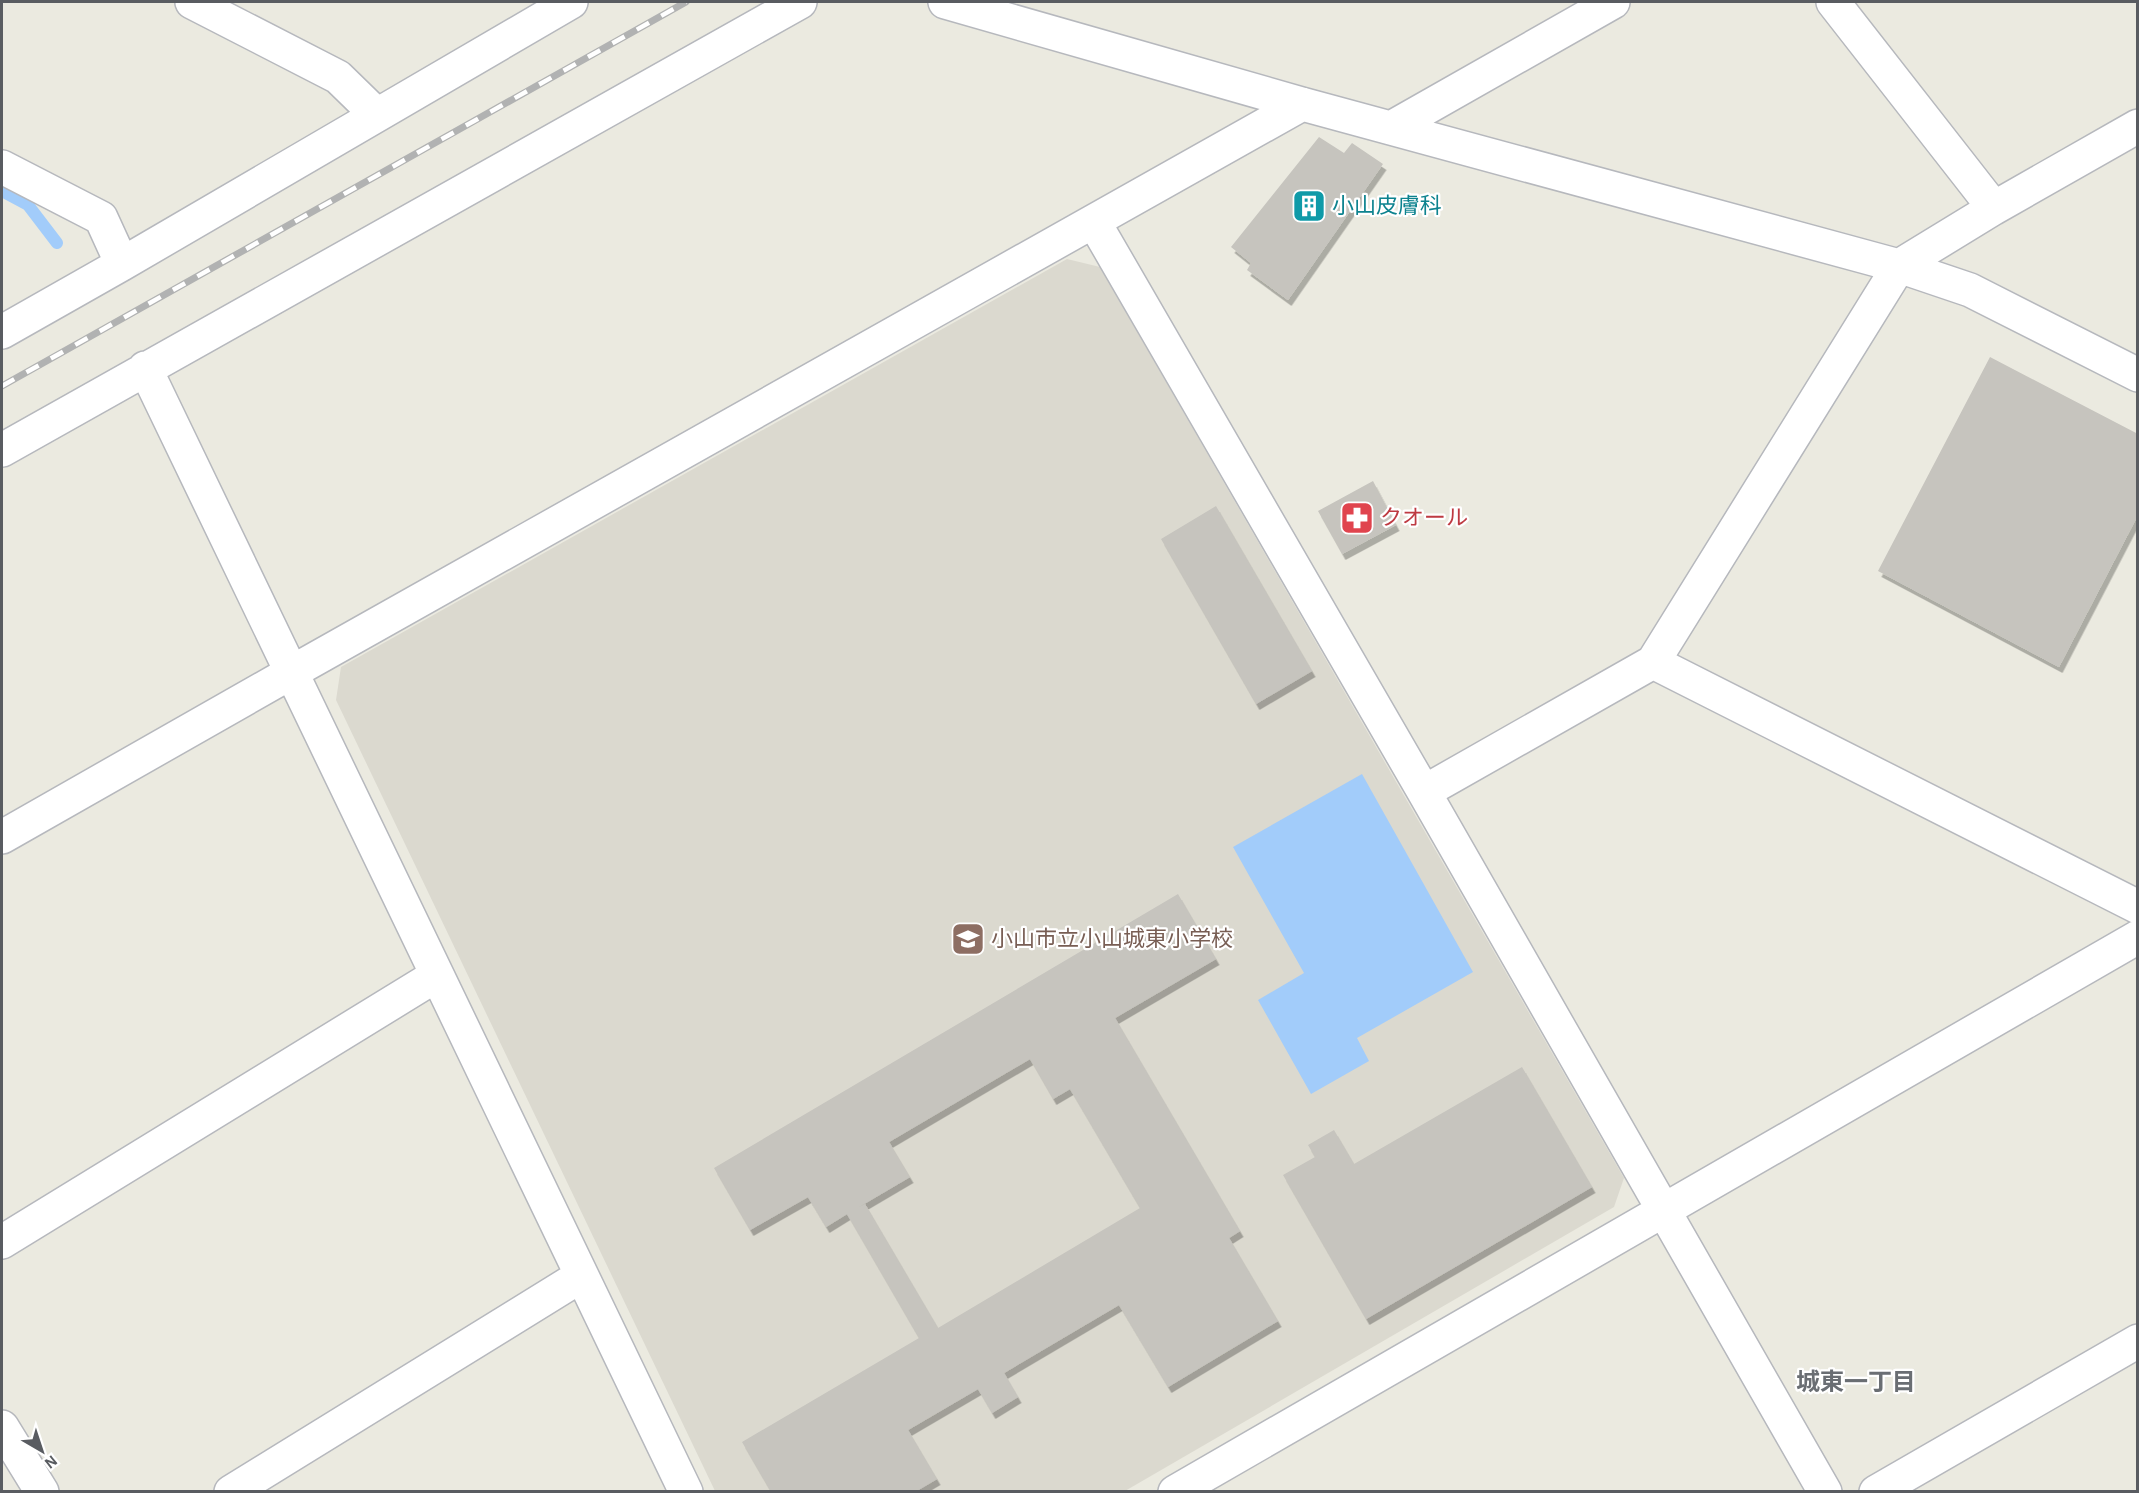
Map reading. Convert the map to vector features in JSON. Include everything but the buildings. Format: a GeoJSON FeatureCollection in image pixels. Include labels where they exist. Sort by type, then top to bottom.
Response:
{"type":"FeatureCollection","features":[{"type":"Feature","properties":{"kind":"street"},"geometry":{"type":"LineString","coordinates":[[192,2],[338,77],[377,115]]}},
{"type":"Feature","properties":{"kind":"street"},"geometry":{"type":"LineString","coordinates":[[2,332],[571,2]]}},
{"type":"Feature","properties":{"kind":"street"},"geometry":{"type":"LineString","coordinates":[[2,450],[800,2]]}},
{"type":"Feature","properties":{"kind":"street"},"geometry":{"type":"LineString","coordinates":[[945,2],[1302,104],[1899,266],[1970,290],[2138,375]]}},
{"type":"Feature","properties":{"kind":"street"},"geometry":{"type":"LineString","coordinates":[[1391,128],[1613,2]]}},
{"type":"Feature","properties":{"kind":"street"},"geometry":{"type":"LineString","coordinates":[[1833,2],[1994,208]]}},
{"type":"Feature","properties":{"kind":"street"},"geometry":{"type":"LineString","coordinates":[[2,837],[1302,104]]}},
{"type":"Feature","properties":{"kind":"street"},"geometry":{"type":"LineString","coordinates":[[1424,792],[1653,662],[1899,266],[1994,208],[2138,126]]}},
{"type":"Feature","properties":{"kind":"street"},"geometry":{"type":"LineString","coordinates":[[2,166],[101,218],[122,264]]}},
{"type":"Feature","properties":{"kind":"street"},"geometry":{"type":"LineString","coordinates":[[1094,222],[1825,1491]]}},
{"type":"Feature","properties":{"kind":"street"},"geometry":{"type":"LineString","coordinates":[[145,368],[686,1491]]}},
{"type":"Feature","properties":{"kind":"street"},"geometry":{"type":"LineString","coordinates":[[1653,662],[2138,907]]}},
{"type":"Feature","properties":{"kind":"street"},"geometry":{"type":"LineString","coordinates":[[1175,1491],[2138,937]]}},
{"type":"Feature","properties":{"kind":"street"},"geometry":{"type":"LineString","coordinates":[[2,1242],[437,975]]}},
{"type":"Feature","properties":{"kind":"street"},"geometry":{"type":"LineString","coordinates":[[231,1491],[581,1276]]}},
{"type":"Feature","properties":{"kind":"street"},"geometry":{"type":"LineString","coordinates":[[1876,1491],[2138,1341]]}},
{"type":"Feature","properties":{"kind":"street"},"geometry":{"type":"LineString","coordinates":[[2,1427],[42,1491]]}},
{"type":"Feature","properties":{"kind":"shaded area","name":"小山市立小山城東小学校"},"geometry":{"type":"Polygon","coordinates":[[[1067,259],[1100,267],[1624,1178],[1614,1207],[1125,1491],[715,1491],[336,700],[341,667],[1067,259]]]}},
{"type":"Feature","properties":{"kind":"water"},"geometry":{"type":"Polygon","coordinates":[[[1362,774],[1473,972],[1357,1038],[1369,1061],[1311,1094],[1258,1000],[1304,973],[1233,847],[1362,774]]]}},
{"type":"Feature","properties":{"kind":"waterway"},"geometry":{"type":"LineString","coordinates":[[2,191],[28,205],[57,243]]}},
{"type":"Feature","properties":{"kind":"railway"},"geometry":{"type":"LineString","coordinates":[[2,386],[686,2]]}},
{"type":"Feature","properties":{"kind":"place","name":"小山皮膚科"},"geometry":{"type":"Point","coordinates":[1309,206]}},
{"type":"Feature","properties":{"kind":"place","name":"クオール"},"geometry":{"type":"Point","coordinates":[1357,518]}},
{"type":"Feature","properties":{"kind":"place","name":"小山市立小山城東小学校"},"geometry":{"type":"Point","coordinates":[968,939]}},
{"type":"Feature","properties":{"kind":"district","name":"城東一丁目"},"geometry":{"type":"Point","coordinates":[1856,1383]}}]}
